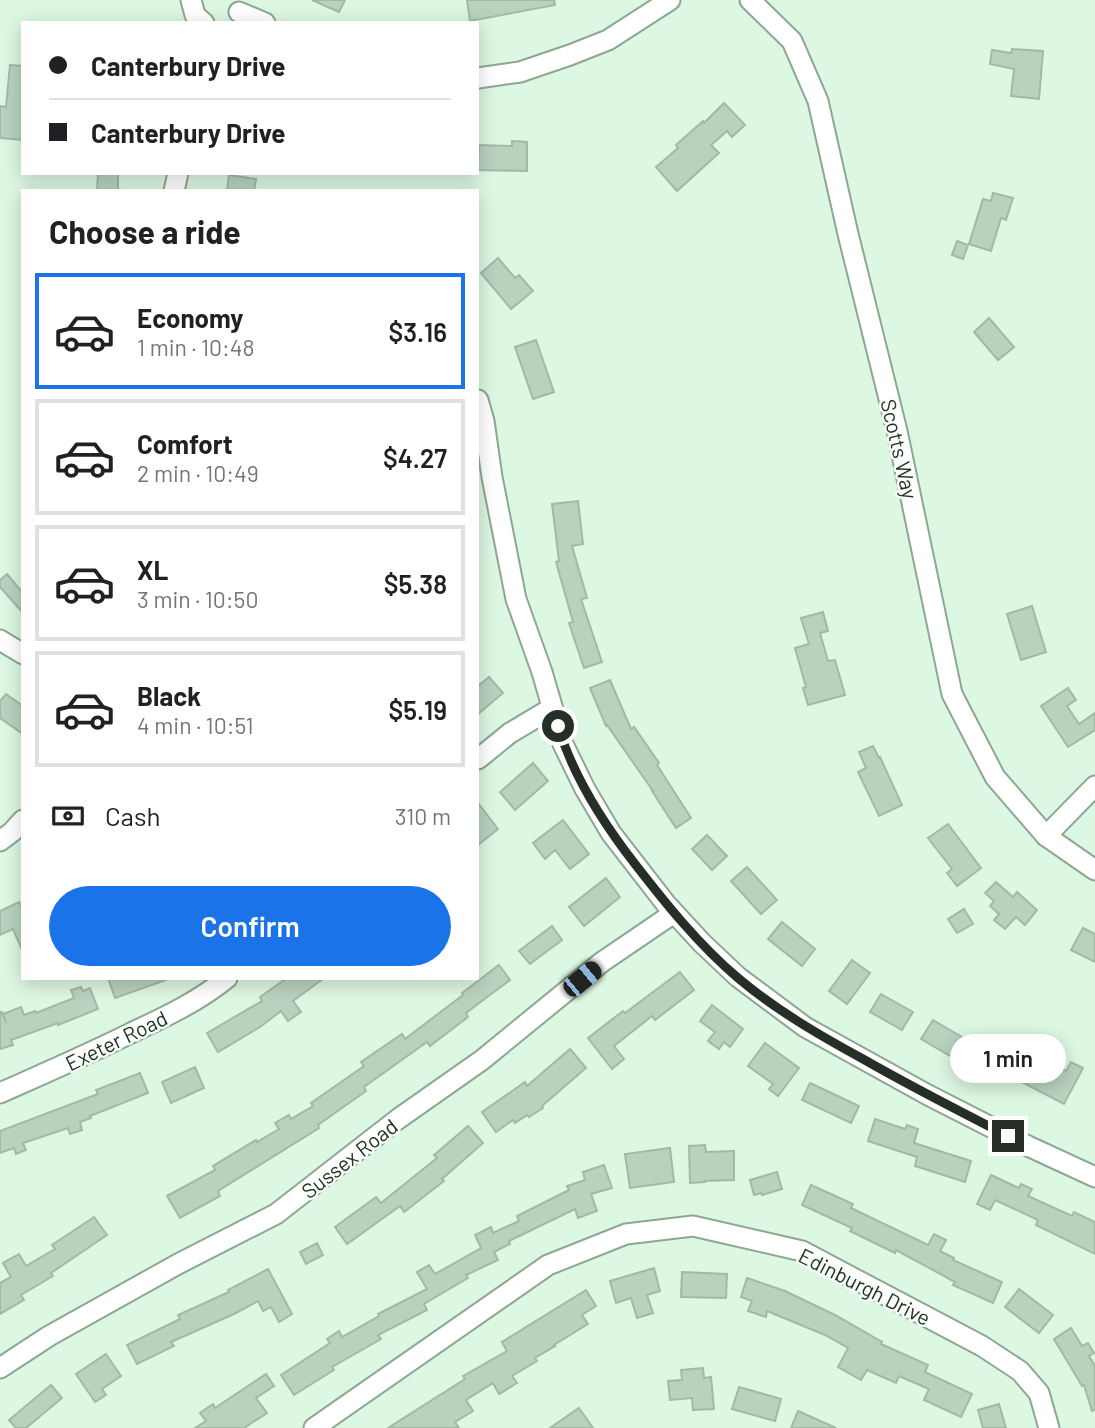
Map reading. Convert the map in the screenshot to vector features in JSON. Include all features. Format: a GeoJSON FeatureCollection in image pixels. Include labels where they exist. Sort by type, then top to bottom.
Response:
{"type":"FeatureCollection","features":[{"type":"Feature","properties":{"kind":"street"},"geometry":{"type":"LineString","coordinates":[[191,0],[195,15],[202,21]]}},
{"type":"Feature","properties":{"kind":"street"},"geometry":{"type":"LineString","coordinates":[[479,78],[520,72],[608,40],[670,0]]}},
{"type":"Feature","properties":{"kind":"street","name":"Scotts Way"},"geometry":{"type":"LineString","coordinates":[[750,0],[792,41],[818,101],[897,431],[952,694],[995,777],[1046,836],[1095,870]]}},
{"type":"Feature","properties":{"kind":"street"},"geometry":{"type":"LineString","coordinates":[[237,12],[260,21]]}},
{"type":"Feature","properties":{"kind":"street"},"geometry":{"type":"LineString","coordinates":[[479,404],[484,421],[485,478],[516,599],[542,672],[563,744],[611,833],[674,912],[738,978],[805,1027],[939,1101],[1095,1177]]}},
{"type":"Feature","properties":{"kind":"street"},"geometry":{"type":"LineString","coordinates":[[0,640],[21,655]]}},
{"type":"Feature","properties":{"kind":"street"},"geometry":{"type":"LineString","coordinates":[[0,657],[21,656]]}},
{"type":"Feature","properties":{"kind":"street"},"geometry":{"type":"LineString","coordinates":[[479,758],[510,733],[552,708]]}},
{"type":"Feature","properties":{"kind":"street"},"geometry":{"type":"LineString","coordinates":[[1046,836],[1095,786]]}},
{"type":"Feature","properties":{"kind":"street"},"geometry":{"type":"LineString","coordinates":[[0,841],[21,822]]}},
{"type":"Feature","properties":{"kind":"street","name":"Sussex Road"},"geometry":{"type":"LineString","coordinates":[[0,1368],[49,1336],[166,1270],[276,1214],[398,1119],[482,1060],[602,962],[674,912]]}},
{"type":"Feature","properties":{"kind":"street","name":"Exeter Road"},"geometry":{"type":"LineString","coordinates":[[0,1093],[156,1022],[213,990],[225,980]]}},
{"type":"Feature","properties":{"kind":"street","name":"Edinburgh Drive"},"geometry":{"type":"LineString","coordinates":[[314,1428],[548,1265],[626,1234],[692,1226],[802,1251],[982,1346],[1020,1371],[1039,1394],[1049,1428]]}},
{"type":"Feature","properties":{"kind":"building"},"geometry":{"type":"Polygon","coordinates":[[[312,0],[345,0],[339,12],[312,0]]]}},
{"type":"Feature","properties":{"kind":"building"},"geometry":{"type":"Polygon","coordinates":[[[467,0],[554,0],[555,5],[470,21],[467,0]]]}},
{"type":"Feature","properties":{"kind":"building"},"geometry":{"type":"Polygon","coordinates":[[[1012,49],[1043,51],[1039,99],[1011,96],[1014,69],[990,64],[992,50],[1011,53],[1012,49]]]}},
{"type":"Feature","properties":{"kind":"building"},"geometry":{"type":"Polygon","coordinates":[[[10,65],[21,66],[21,140],[0,138],[0,106],[6,107],[10,65]]]}},
{"type":"Feature","properties":{"kind":"building"},"geometry":{"type":"Polygon","coordinates":[[[724,103],[745,125],[732,137],[727,131],[711,145],[719,153],[677,191],[656,167],[678,148],[676,145],[724,103]]]}},
{"type":"Feature","properties":{"kind":"building"},"geometry":{"type":"Polygon","coordinates":[[[512,141],[527,142],[527,171],[479,170],[479,145],[512,146],[512,141]]]}},
{"type":"Feature","properties":{"kind":"building"},"geometry":{"type":"Polygon","coordinates":[[[98,175],[118,175],[118,189],[97,189],[98,175]]]}},
{"type":"Feature","properties":{"kind":"building"},"geometry":{"type":"Polygon","coordinates":[[[229,175],[256,179],[254,189],[227,189],[229,175]]]}},
{"type":"Feature","properties":{"kind":"building"},"geometry":{"type":"Polygon","coordinates":[[[993,193],[1013,198],[1006,220],[1001,218],[991,251],[969,244],[983,199],[991,201],[993,193]]]}},
{"type":"Feature","properties":{"kind":"building"},"geometry":{"type":"Polygon","coordinates":[[[957,241],[968,245],[963,259],[952,255],[957,241]]]}},
{"type":"Feature","properties":{"kind":"building"},"geometry":{"type":"Polygon","coordinates":[[[498,258],[515,278],[519,275],[533,291],[511,309],[481,273],[498,258]]]}},
{"type":"Feature","properties":{"kind":"building"},"geometry":{"type":"Polygon","coordinates":[[[989,318],[1014,347],[998,360],[974,332],[989,318]]]}},
{"type":"Feature","properties":{"kind":"building"},"geometry":{"type":"Polygon","coordinates":[[[536,340],[554,392],[533,399],[515,347],[536,340]]]}},
{"type":"Feature","properties":{"kind":"building"},"geometry":{"type":"Polygon","coordinates":[[[578,501],[583,544],[572,546],[587,598],[581,599],[602,662],[584,668],[569,623],[573,622],[556,562],[559,561],[552,504],[578,501]]]}},
{"type":"Feature","properties":{"kind":"building"},"geometry":{"type":"Polygon","coordinates":[[[7,574],[21,591],[21,611],[0,587],[0,580],[7,574]]]}},
{"type":"Feature","properties":{"kind":"building"},"geometry":{"type":"Polygon","coordinates":[[[1032,606],[1046,652],[1021,660],[1007,614],[1032,606]]]}},
{"type":"Feature","properties":{"kind":"building"},"geometry":{"type":"Polygon","coordinates":[[[823,612],[828,631],[820,633],[828,661],[835,660],[845,695],[808,705],[795,648],[809,644],[801,618],[823,612]]]}},
{"type":"Feature","properties":{"kind":"building"},"geometry":{"type":"Polygon","coordinates":[[[489,677],[503,693],[479,713],[479,685],[489,677]]]}},
{"type":"Feature","properties":{"kind":"building"},"geometry":{"type":"Polygon","coordinates":[[[610,680],[631,729],[634,727],[659,763],[657,765],[691,818],[676,828],[606,726],[590,688],[610,680]]]}},
{"type":"Feature","properties":{"kind":"building"},"geometry":{"type":"Polygon","coordinates":[[[1068,688],[1076,700],[1067,706],[1079,724],[1095,713],[1095,730],[1068,747],[1041,706],[1068,688]]]}},
{"type":"Feature","properties":{"kind":"building"},"geometry":{"type":"Polygon","coordinates":[[[6,694],[21,705],[21,733],[0,718],[0,701],[6,694]]]}},
{"type":"Feature","properties":{"kind":"building"},"geometry":{"type":"Polygon","coordinates":[[[873,746],[902,805],[879,816],[858,772],[866,768],[859,752],[873,746]]]}},
{"type":"Feature","properties":{"kind":"building"},"geometry":{"type":"Polygon","coordinates":[[[533,763],[548,781],[515,810],[500,792],[533,763]]]}},
{"type":"Feature","properties":{"kind":"building"},"geometry":{"type":"Polygon","coordinates":[[[479,804],[498,829],[479,844],[479,804]]]}},
{"type":"Feature","properties":{"kind":"building"},"geometry":{"type":"Polygon","coordinates":[[[563,820],[589,854],[570,869],[555,850],[545,859],[533,843],[563,820]]]}},
{"type":"Feature","properties":{"kind":"building"},"geometry":{"type":"Polygon","coordinates":[[[948,824],[981,868],[957,886],[947,873],[952,869],[928,838],[948,824]]]}},
{"type":"Feature","properties":{"kind":"building"},"geometry":{"type":"Polygon","coordinates":[[[707,835],[727,856],[712,870],[692,849],[707,835]]]}},
{"type":"Feature","properties":{"kind":"building"},"geometry":{"type":"Polygon","coordinates":[[[747,867],[777,900],[761,914],[731,881],[747,867]]]}},
{"type":"Feature","properties":{"kind":"building"},"geometry":{"type":"Polygon","coordinates":[[[606,878],[620,897],[584,926],[569,907],[606,878]]]}},
{"type":"Feature","properties":{"kind":"building"},"geometry":{"type":"Polygon","coordinates":[[[996,882],[1013,897],[1017,892],[1037,910],[1025,925],[1016,917],[1005,929],[994,920],[999,914],[990,906],[994,901],[985,893],[996,882]]]}},
{"type":"Feature","properties":{"kind":"building"},"geometry":{"type":"Polygon","coordinates":[[[19,902],[21,947],[13,929],[0,935],[0,911],[19,902]]]}},
{"type":"Feature","properties":{"kind":"building"},"geometry":{"type":"Polygon","coordinates":[[[964,909],[973,924],[957,933],[948,919],[964,909]]]}},
{"type":"Feature","properties":{"kind":"building"},"geometry":{"type":"Polygon","coordinates":[[[782,922],[815,949],[802,966],[768,939],[782,922]]]}},
{"type":"Feature","properties":{"kind":"building"},"geometry":{"type":"Polygon","coordinates":[[[552,926],[562,940],[530,964],[519,951],[552,926]]]}},
{"type":"Feature","properties":{"kind":"building"},"geometry":{"type":"Polygon","coordinates":[[[1083,928],[1095,934],[1095,962],[1071,950],[1083,928]]]}},
{"type":"Feature","properties":{"kind":"building"},"geometry":{"type":"Polygon","coordinates":[[[852,960],[870,973],[847,1004],[829,991],[852,960]]]}},
{"type":"Feature","properties":{"kind":"building"},"geometry":{"type":"Polygon","coordinates":[[[499,965],[510,980],[466,1013],[468,1017],[430,1046],[427,1042],[364,1087],[366,1091],[318,1125],[319,1128],[218,1191],[220,1196],[180,1218],[167,1196],[215,1170],[213,1166],[256,1140],[257,1142],[279,1129],[275,1123],[289,1115],[291,1119],[313,1106],[311,1103],[364,1066],[361,1062],[402,1034],[405,1039],[499,965]]]}},
{"type":"Feature","properties":{"kind":"building"},"geometry":{"type":"Polygon","coordinates":[[[680,972],[694,990],[655,1020],[652,1016],[614,1046],[624,1059],[612,1069],[588,1038],[680,972]]]}},
{"type":"Feature","properties":{"kind":"building"},"geometry":{"type":"Polygon","coordinates":[[[109,980],[166,980],[115,998],[109,980]]]}},
{"type":"Feature","properties":{"kind":"building"},"geometry":{"type":"Polygon","coordinates":[[[284,980],[321,980],[293,1001],[301,1012],[288,1021],[281,1011],[218,1052],[207,1033],[262,1001],[260,997],[284,980]]]}},
{"type":"Feature","properties":{"kind":"building"},"geometry":{"type":"Polygon","coordinates":[[[81,987],[83,991],[90,988],[98,1009],[11,1040],[13,1045],[0,1049],[0,1012],[6,1023],[3,1014],[21,1007],[24,1015],[35,1011],[36,1013],[74,998],[71,990],[81,987]]]}},
{"type":"Feature","properties":{"kind":"building"},"geometry":{"type":"Polygon","coordinates":[[[881,994],[913,1012],[902,1030],[870,1012],[881,994]]]}},
{"type":"Feature","properties":{"kind":"building"},"geometry":{"type":"Polygon","coordinates":[[[712,1005],[743,1029],[730,1047],[724,1042],[719,1049],[708,1041],[715,1032],[700,1021],[712,1005]]]}},
{"type":"Feature","properties":{"kind":"building"},"geometry":{"type":"Polygon","coordinates":[[[933,1020],[967,1040],[955,1059],[921,1039],[933,1020]]]}},
{"type":"Feature","properties":{"kind":"building"},"geometry":{"type":"Polygon","coordinates":[[[765,1043],[799,1068],[778,1096],[769,1089],[773,1084],[748,1066],[765,1043]]]}},
{"type":"Feature","properties":{"kind":"building"},"geometry":{"type":"Polygon","coordinates":[[[982,1046],[1033,1067],[1039,1056],[1066,1071],[1071,1062],[1083,1068],[1064,1104],[1010,1076],[1008,1081],[974,1067],[982,1046]]]}},
{"type":"Feature","properties":{"kind":"building"},"geometry":{"type":"Polygon","coordinates":[[[570,1049],[586,1068],[542,1106],[543,1108],[515,1123],[513,1120],[496,1132],[482,1112],[525,1082],[527,1086],[570,1049]]]}},
{"type":"Feature","properties":{"kind":"building"},"geometry":{"type":"Polygon","coordinates":[[[195,1067],[204,1088],[171,1103],[162,1082],[195,1067]]]}},
{"type":"Feature","properties":{"kind":"building"},"geometry":{"type":"Polygon","coordinates":[[[140,1073],[148,1093],[90,1116],[91,1118],[80,1122],[82,1130],[70,1134],[68,1128],[23,1143],[26,1150],[16,1154],[14,1148],[0,1153],[0,1131],[98,1094],[96,1090],[140,1073]]]}},
{"type":"Feature","properties":{"kind":"building"},"geometry":{"type":"Polygon","coordinates":[[[810,1083],[859,1106],[851,1123],[802,1100],[810,1083]]]}},
{"type":"Feature","properties":{"kind":"building"},"geometry":{"type":"Polygon","coordinates":[[[875,1119],[905,1129],[907,1125],[918,1129],[914,1143],[971,1161],[965,1182],[915,1166],[917,1157],[868,1141],[875,1119]]]}},
{"type":"Feature","properties":{"kind":"building"},"geometry":{"type":"Polygon","coordinates":[[[468,1126],[483,1143],[442,1179],[444,1181],[404,1212],[400,1206],[347,1244],[335,1227],[376,1197],[381,1203],[437,1158],[434,1155],[468,1126]]]}},
{"type":"Feature","properties":{"kind":"building"},"geometry":{"type":"Polygon","coordinates":[[[705,1145],[706,1152],[734,1151],[734,1180],[690,1183],[689,1146],[705,1145]]]}},
{"type":"Feature","properties":{"kind":"building"},"geometry":{"type":"Polygon","coordinates":[[[670,1148],[674,1182],[630,1188],[625,1154],[670,1148]]]}},
{"type":"Feature","properties":{"kind":"building"},"geometry":{"type":"Polygon","coordinates":[[[604,1165],[612,1188],[591,1194],[597,1211],[578,1218],[575,1209],[509,1241],[510,1244],[494,1252],[498,1260],[466,1275],[468,1278],[424,1304],[427,1310],[378,1335],[381,1339],[332,1367],[334,1370],[294,1395],[281,1375],[330,1343],[327,1339],[339,1331],[342,1337],[379,1316],[378,1314],[427,1289],[417,1272],[429,1265],[435,1274],[481,1248],[475,1235],[491,1227],[493,1233],[519,1221],[517,1216],[569,1190],[567,1186],[585,1180],[583,1172],[604,1165]]]}},
{"type":"Feature","properties":{"kind":"building"},"geometry":{"type":"Polygon","coordinates":[[[777,1172],[782,1189],[754,1195],[750,1180],[777,1172]]]}},
{"type":"Feature","properties":{"kind":"building"},"geometry":{"type":"Polygon","coordinates":[[[991,1175],[1019,1188],[1021,1184],[1032,1189],[1028,1196],[1072,1216],[1074,1212],[1095,1222],[1095,1254],[1036,1225],[1038,1220],[995,1200],[990,1210],[977,1204],[991,1175]]]}},
{"type":"Feature","properties":{"kind":"building"},"geometry":{"type":"Polygon","coordinates":[[[811,1185],[853,1204],[851,1208],[928,1245],[934,1234],[946,1240],[940,1251],[954,1258],[953,1260],[1002,1282],[993,1303],[953,1285],[955,1282],[896,1250],[895,1253],[850,1231],[852,1228],[802,1205],[811,1185]]]}},
{"type":"Feature","properties":{"kind":"building"},"geometry":{"type":"Polygon","coordinates":[[[94,1217],[107,1235],[51,1273],[53,1276],[21,1295],[24,1300],[0,1314],[0,1283],[11,1277],[3,1263],[19,1254],[26,1266],[55,1249],[52,1245],[94,1217]]]}},
{"type":"Feature","properties":{"kind":"building"},"geometry":{"type":"Polygon","coordinates":[[[317,1243],[323,1255],[306,1264],[300,1252],[317,1243]]]}},
{"type":"Feature","properties":{"kind":"building"},"geometry":{"type":"Polygon","coordinates":[[[654,1268],[660,1291],[647,1295],[653,1313],[637,1318],[631,1298],[616,1303],[610,1281],[654,1268]]]}},
{"type":"Feature","properties":{"kind":"building"},"geometry":{"type":"Polygon","coordinates":[[[268,1269],[292,1314],[279,1322],[271,1307],[263,1311],[258,1301],[171,1342],[174,1346],[137,1364],[127,1345],[180,1319],[178,1315],[229,1292],[228,1290],[268,1269]]]}},
{"type":"Feature","properties":{"kind":"building"},"geometry":{"type":"Polygon","coordinates":[[[682,1272],[727,1274],[726,1298],[681,1297],[682,1272]]]}},
{"type":"Feature","properties":{"kind":"building"},"geometry":{"type":"Polygon","coordinates":[[[747,1278],[785,1291],[835,1315],[882,1342],[881,1344],[928,1365],[925,1372],[972,1394],[961,1417],[924,1400],[929,1389],[899,1376],[896,1383],[867,1370],[861,1380],[838,1367],[848,1348],[825,1335],[767,1311],[766,1317],[748,1311],[752,1301],[741,1297],[747,1278]]]}},
{"type":"Feature","properties":{"kind":"building"},"geometry":{"type":"Polygon","coordinates":[[[1019,1289],[1053,1315],[1039,1333],[1005,1307],[1019,1289]]]}},
{"type":"Feature","properties":{"kind":"building"},"geometry":{"type":"Polygon","coordinates":[[[586,1290],[596,1306],[582,1315],[588,1324],[512,1376],[517,1383],[499,1394],[493,1383],[466,1400],[473,1411],[455,1422],[459,1428],[388,1428],[465,1379],[463,1376],[507,1351],[502,1342],[586,1290]]]}},
{"type":"Feature","properties":{"kind":"building"},"geometry":{"type":"Polygon","coordinates":[[[1071,1328],[1082,1346],[1088,1343],[1094,1353],[1089,1356],[1095,1366],[1095,1410],[1092,1411],[1084,1385],[1082,1386],[1054,1339],[1071,1328]]]}},
{"type":"Feature","properties":{"kind":"building"},"geometry":{"type":"Polygon","coordinates":[[[106,1354],[121,1376],[102,1389],[106,1395],[95,1402],[76,1374],[106,1354]]]}},
{"type":"Feature","properties":{"kind":"building"},"geometry":{"type":"Polygon","coordinates":[[[703,1368],[704,1378],[711,1377],[714,1409],[693,1410],[692,1398],[670,1400],[668,1381],[682,1380],[681,1370],[703,1368]]]}},
{"type":"Feature","properties":{"kind":"building"},"geometry":{"type":"Polygon","coordinates":[[[266,1374],[274,1386],[256,1398],[267,1413],[244,1428],[195,1428],[206,1421],[200,1413],[213,1404],[215,1408],[266,1374]]]}},
{"type":"Feature","properties":{"kind":"building"},"geometry":{"type":"Polygon","coordinates":[[[51,1385],[62,1398],[26,1428],[16,1428],[9,1420],[51,1385]]]}},
{"type":"Feature","properties":{"kind":"building"},"geometry":{"type":"Polygon","coordinates":[[[739,1387],[781,1399],[775,1421],[732,1409],[739,1387]]]}},
{"type":"Feature","properties":{"kind":"building"},"geometry":{"type":"Polygon","coordinates":[[[999,1404],[1006,1428],[983,1428],[978,1410],[999,1404]]]}},
{"type":"Feature","properties":{"kind":"building"},"geometry":{"type":"Polygon","coordinates":[[[579,1408],[593,1428],[550,1428],[579,1408]]]}},
{"type":"Feature","properties":{"kind":"building"},"geometry":{"type":"Polygon","coordinates":[[[798,1411],[836,1428],[791,1428],[798,1411]]]}},
{"type":"Feature","properties":{"kind":"route"},"geometry":{"type":"LineString","coordinates":[[558,726],[563,744],[585,789],[611,833],[666,904],[738,978],[805,1027],[1008,1136]]}}]}
